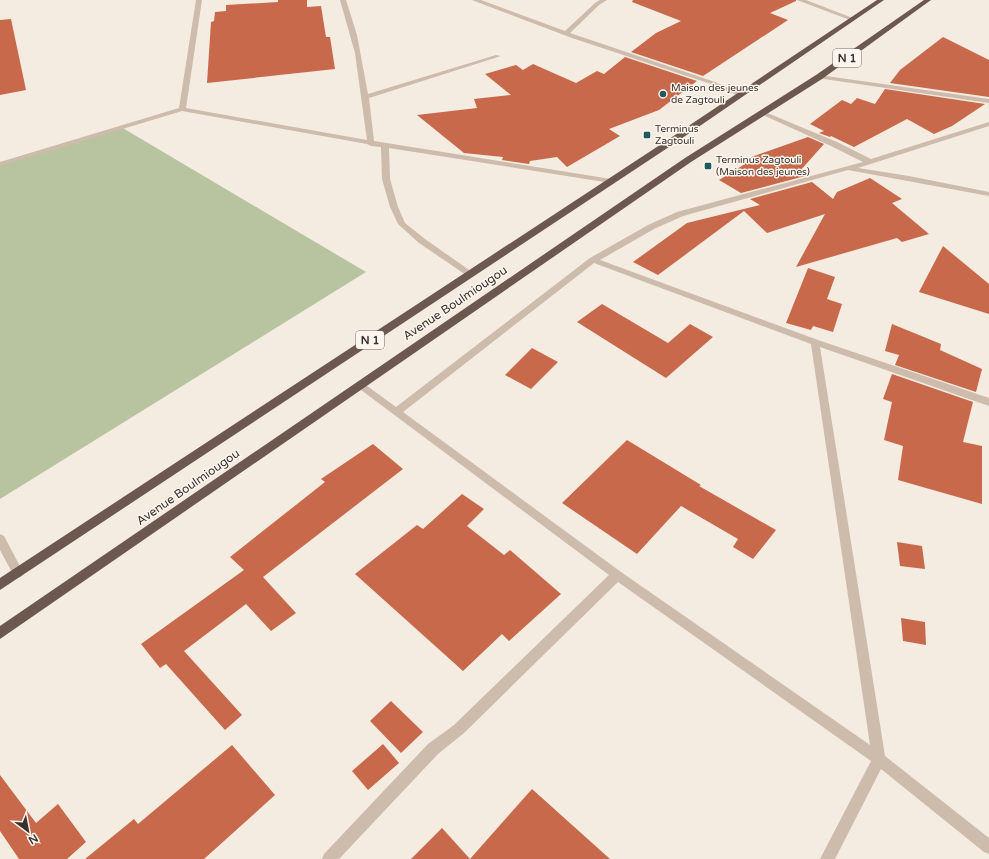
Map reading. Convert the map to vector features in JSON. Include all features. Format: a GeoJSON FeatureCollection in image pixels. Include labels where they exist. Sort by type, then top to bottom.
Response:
{"type":"FeatureCollection","features":[{"type":"Feature","properties":{"kind":"highway","name":"Avenue Boulmiougou"},"geometry":{"type":"LineString","coordinates":[[0,585],[741,95],[881,0]]}},
{"type":"Feature","properties":{"kind":"highway","name":"Avenue Boulmiougou"},"geometry":{"type":"LineString","coordinates":[[0,632],[688,160],[819,78],[928,0]]}},
{"type":"Feature","properties":{"kind":"street"},"geometry":{"type":"LineString","coordinates":[[182,109],[199,0]]}},
{"type":"Feature","properties":{"kind":"street"},"geometry":{"type":"LineString","coordinates":[[343,0],[349,15],[365,97],[371,144]]}},
{"type":"Feature","properties":{"kind":"street"},"geometry":{"type":"LineString","coordinates":[[475,0],[566,34],[713,83],[741,95]]}},
{"type":"Feature","properties":{"kind":"street"},"geometry":{"type":"LineString","coordinates":[[566,34],[597,4],[604,0]]}},
{"type":"Feature","properties":{"kind":"street"},"geometry":{"type":"LineString","coordinates":[[800,0],[852,19]]}},
{"type":"Feature","properties":{"kind":"street"},"geometry":{"type":"LineString","coordinates":[[365,97],[498,56]]}},
{"type":"Feature","properties":{"kind":"street"},"geometry":{"type":"LineString","coordinates":[[819,78],[989,101]]}},
{"type":"Feature","properties":{"kind":"street"},"geometry":{"type":"LineString","coordinates":[[0,164],[182,109],[332,135],[371,144],[610,181]]}},
{"type":"Feature","properties":{"kind":"street"},"geometry":{"type":"LineString","coordinates":[[763,113],[834,144],[870,162]]}},
{"type":"Feature","properties":{"kind":"street"},"geometry":{"type":"LineString","coordinates":[[397,411],[593,260],[651,227],[680,214],[847,169],[989,124]]}},
{"type":"Feature","properties":{"kind":"street"},"geometry":{"type":"LineString","coordinates":[[385,146],[386,179],[394,207],[402,224],[422,241],[469,274]]}},
{"type":"Feature","properties":{"kind":"street"},"geometry":{"type":"LineString","coordinates":[[847,169],[909,178],[989,194]]}},
{"type":"Feature","properties":{"kind":"street"},"geometry":{"type":"LineString","coordinates":[[593,260],[815,342],[989,402]]}},
{"type":"Feature","properties":{"kind":"street"},"geometry":{"type":"LineString","coordinates":[[815,342],[879,759],[828,859]]}},
{"type":"Feature","properties":{"kind":"street"},"geometry":{"type":"LineString","coordinates":[[360,384],[617,575],[879,759],[989,847]]}},
{"type":"Feature","properties":{"kind":"street"},"geometry":{"type":"LineString","coordinates":[[1,543],[18,573]]}},
{"type":"Feature","properties":{"kind":"street"},"geometry":{"type":"LineString","coordinates":[[329,859],[433,749],[459,729],[617,575]]}},
{"type":"Feature","properties":{"kind":"green space"},"geometry":{"type":"Polygon","coordinates":[[[121,127],[366,272],[0,499],[0,165],[121,127]]]}},
{"type":"Feature","properties":{"kind":"building"},"geometry":{"type":"Polygon","coordinates":[[[278,0],[307,0],[307,7],[321,6],[326,37],[330,37],[335,69],[207,83],[211,22],[214,21],[215,12],[226,11],[226,5],[278,2],[278,0]]]}},
{"type":"Feature","properties":{"kind":"building"},"geometry":{"type":"Polygon","coordinates":[[[633,0],[796,1],[770,13],[788,20],[703,76],[631,52],[656,33],[681,21],[632,2],[633,0]]]}},
{"type":"Feature","properties":{"kind":"building"},"geometry":{"type":"Polygon","coordinates":[[[11,19],[26,90],[0,95],[0,20],[11,19]]]}},
{"type":"Feature","properties":{"kind":"building"},"geometry":{"type":"Polygon","coordinates":[[[943,37],[989,60],[989,97],[890,83],[900,70],[943,37]]]}},
{"type":"Feature","properties":{"kind":"building"},"geometry":{"type":"Polygon","coordinates":[[[625,57],[697,81],[659,110],[609,129],[620,136],[567,167],[557,157],[530,161],[529,164],[502,160],[503,157],[464,153],[417,115],[477,108],[474,99],[511,95],[485,74],[516,65],[523,70],[533,64],[576,83],[597,71],[604,74],[625,57]]]}},
{"type":"Feature","properties":{"kind":"building"},"geometry":{"type":"Polygon","coordinates":[[[885,89],[985,104],[952,126],[934,134],[907,119],[854,147],[831,136],[830,137],[819,133],[824,131],[810,124],[842,100],[851,104],[857,98],[875,104],[885,89]]]}},
{"type":"Feature","properties":{"kind":"building"},"geometry":{"type":"Polygon","coordinates":[[[808,137],[824,144],[799,172],[805,176],[741,193],[719,180],[745,164],[740,161],[808,137]]]}},
{"type":"Feature","properties":{"kind":"building"},"geometry":{"type":"Polygon","coordinates":[[[870,178],[902,199],[892,203],[929,234],[902,242],[897,238],[796,267],[825,214],[767,233],[744,211],[658,275],[633,262],[687,223],[760,205],[750,199],[812,182],[833,199],[837,192],[870,178]]]}},
{"type":"Feature","properties":{"kind":"building"},"geometry":{"type":"Polygon","coordinates":[[[943,246],[989,284],[989,314],[919,292],[943,246]]]}},
{"type":"Feature","properties":{"kind":"building"},"geometry":{"type":"Polygon","coordinates":[[[808,268],[835,277],[827,299],[842,304],[833,332],[813,326],[811,330],[786,323],[808,268]]]}},
{"type":"Feature","properties":{"kind":"building"},"geometry":{"type":"Polygon","coordinates":[[[602,304],[668,343],[690,324],[713,337],[666,378],[577,322],[602,304]]]}},
{"type":"Feature","properties":{"kind":"building"},"geometry":{"type":"Polygon","coordinates":[[[892,324],[941,344],[940,350],[982,369],[976,392],[895,365],[899,355],[885,351],[892,324]]]}},
{"type":"Feature","properties":{"kind":"building"},"geometry":{"type":"Polygon","coordinates":[[[532,348],[558,362],[531,389],[505,375],[532,348]]]}},
{"type":"Feature","properties":{"kind":"building"},"geometry":{"type":"Polygon","coordinates":[[[892,374],[973,402],[963,442],[982,446],[982,504],[898,480],[903,446],[884,440],[892,402],[883,399],[892,374]]]}},
{"type":"Feature","properties":{"kind":"building"},"geometry":{"type":"Polygon","coordinates":[[[627,440],[701,485],[699,486],[776,530],[753,559],[733,547],[738,539],[681,506],[637,554],[562,503],[627,440]]]}},
{"type":"Feature","properties":{"kind":"building"},"geometry":{"type":"Polygon","coordinates":[[[373,444],[403,469],[263,577],[296,613],[271,631],[246,604],[184,651],[242,715],[225,730],[166,664],[160,668],[141,644],[244,570],[230,557],[325,482],[321,479],[373,444]]]}},
{"type":"Feature","properties":{"kind":"building"},"geometry":{"type":"Polygon","coordinates":[[[462,494],[484,509],[467,526],[504,555],[510,550],[561,594],[509,641],[502,634],[463,671],[355,574],[417,525],[423,529],[462,494]]]}},
{"type":"Feature","properties":{"kind":"building"},"geometry":{"type":"Polygon","coordinates":[[[897,542],[922,546],[925,569],[900,566],[897,542]]]}},
{"type":"Feature","properties":{"kind":"building"},"geometry":{"type":"Polygon","coordinates":[[[901,618],[925,622],[926,645],[903,641],[901,618]]]}},
{"type":"Feature","properties":{"kind":"building"},"geometry":{"type":"Polygon","coordinates":[[[391,701],[423,732],[401,753],[370,721],[391,701]]]}},
{"type":"Feature","properties":{"kind":"building"},"geometry":{"type":"Polygon","coordinates":[[[383,744],[399,763],[368,790],[352,771],[383,744]]]}},
{"type":"Feature","properties":{"kind":"building"},"geometry":{"type":"Polygon","coordinates":[[[232,745],[275,795],[204,859],[85,859],[134,819],[138,824],[232,745]]]}},
{"type":"Feature","properties":{"kind":"building"},"geometry":{"type":"Polygon","coordinates":[[[0,775],[36,823],[58,804],[86,842],[67,859],[19,859],[0,831],[0,775]]]}},
{"type":"Feature","properties":{"kind":"building"},"geometry":{"type":"Polygon","coordinates":[[[532,789],[610,859],[470,859],[532,789]]]}},
{"type":"Feature","properties":{"kind":"building"},"geometry":{"type":"Polygon","coordinates":[[[442,828],[470,859],[411,859],[442,828]]]}},
{"type":"Feature","properties":{"kind":"place","name":"Maison des jeunes de Zagtouli"},"geometry":{"type":"Point","coordinates":[663,94]}},
{"type":"Feature","properties":{"kind":"place","name":"Terminus Zagtouli"},"geometry":{"type":"Point","coordinates":[647,135]}},
{"type":"Feature","properties":{"kind":"place","name":"Terminus Zagtouli (Maison des jeunes)"},"geometry":{"type":"Point","coordinates":[708,166]}}]}
